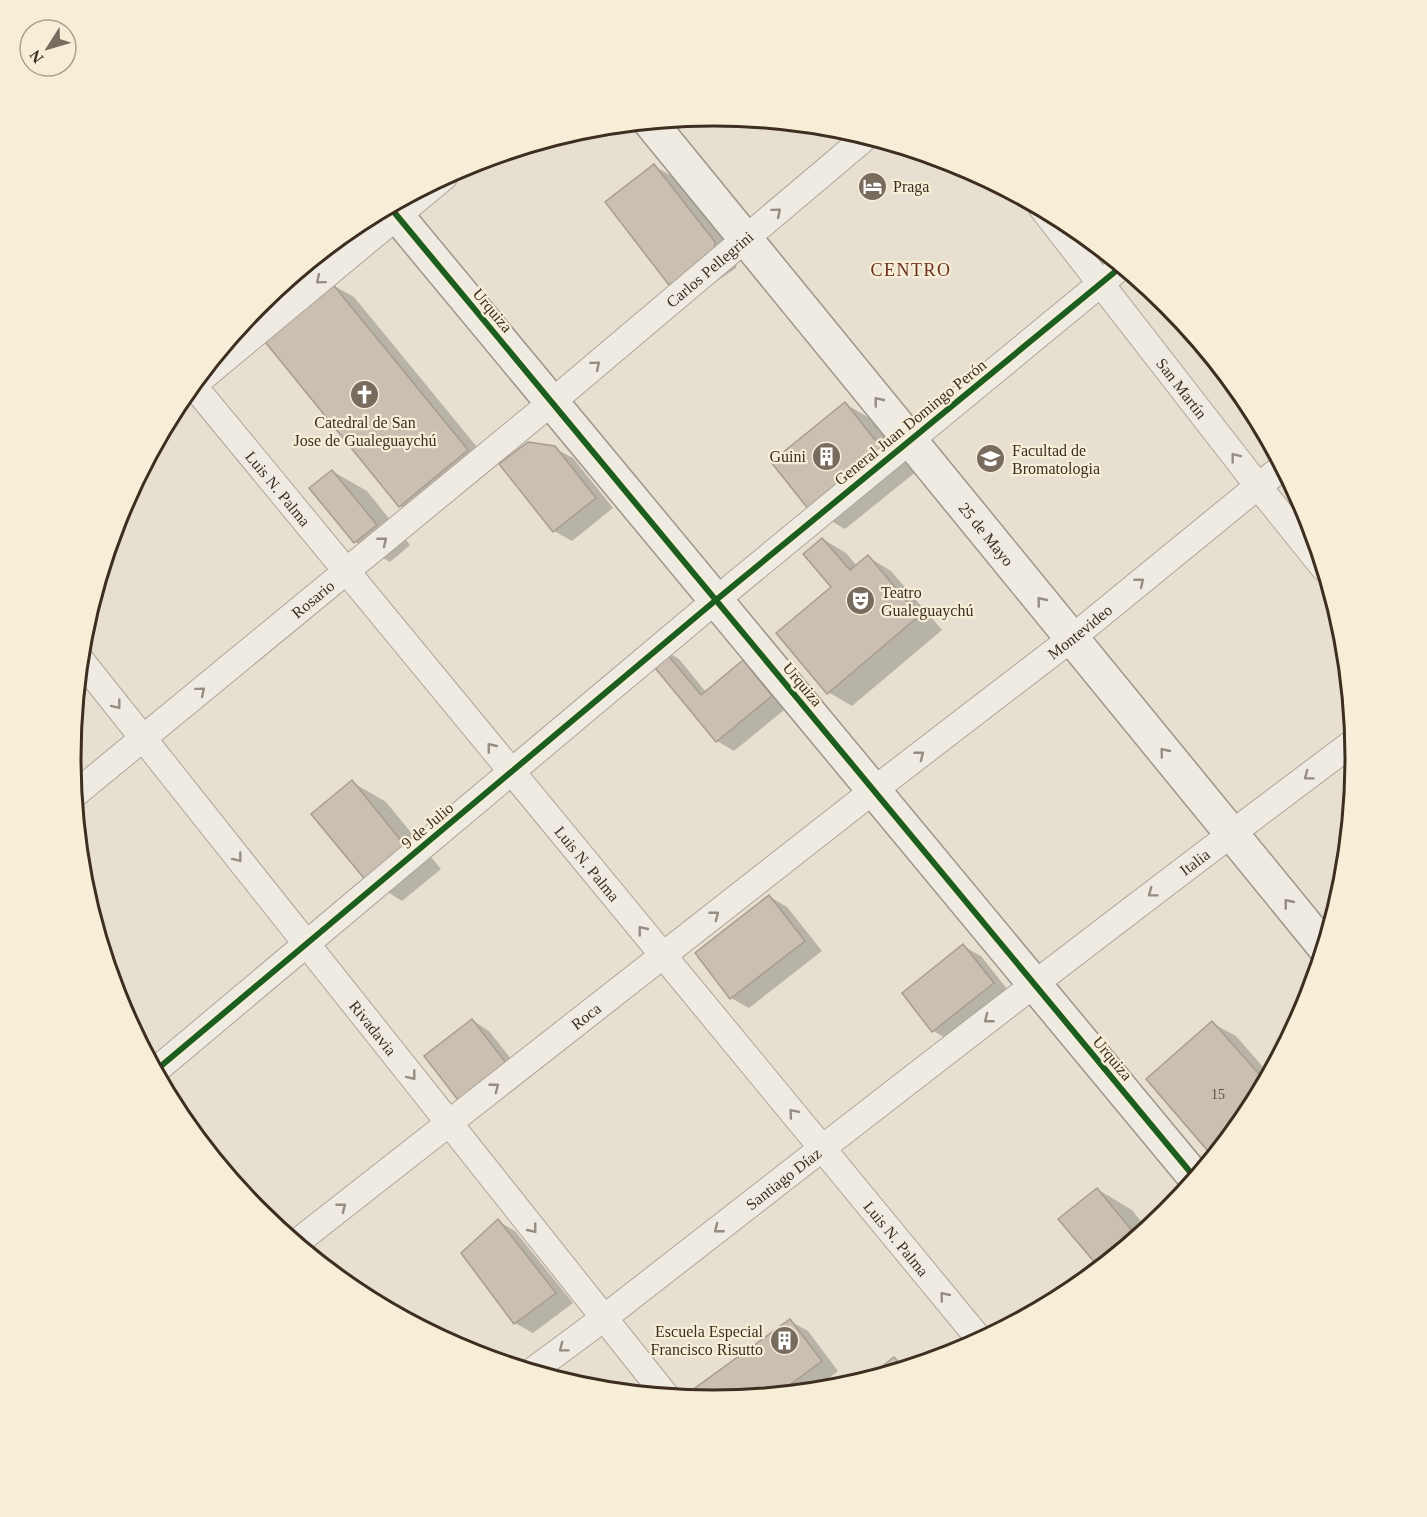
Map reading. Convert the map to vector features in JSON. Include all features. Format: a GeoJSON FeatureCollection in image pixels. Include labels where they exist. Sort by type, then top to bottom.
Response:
{"type":"FeatureCollection","features":[{"type":"Feature","properties":{"kind":"street","name":"25 de Mayo"},"geometry":{"type":"LineString","coordinates":[[655,129],[1319,940]]}},
{"type":"Feature","properties":{"kind":"street","name":"Carlos Pellegrini"},"geometry":{"type":"LineString","coordinates":[[552,402],[858,143]]}},
{"type":"Feature","properties":{"kind":"street","name":"Urquiza"},"geometry":{"type":"LineString","coordinates":[[394,213],[1191,1173]]}},
{"type":"Feature","properties":{"kind":"street"},"geometry":{"type":"LineString","coordinates":[[222,361],[383,220]]}},
{"type":"Feature","properties":{"kind":"street","name":"San Martín"},"geometry":{"type":"LineString","coordinates":[[1057,228],[1311,552]]}},
{"type":"Feature","properties":{"kind":"street","name":"General Juan Domingo Perón"},"geometry":{"type":"LineString","coordinates":[[716,600],[1116,271]]}},
{"type":"Feature","properties":{"kind":"street","name":"Luis N. Palma"},"geometry":{"type":"LineString","coordinates":[[197,394],[975,1334]]}},
{"type":"Feature","properties":{"kind":"street","name":"Rosario"},"geometry":{"type":"LineString","coordinates":[[82,789],[552,402]]}},
{"type":"Feature","properties":{"kind":"street","name":"Montevideo"},"geometry":{"type":"LineString","coordinates":[[874,790],[1072,638],[1277,472]]}},
{"type":"Feature","properties":{"kind":"street","name":"9 de Julio"},"geometry":{"type":"LineString","coordinates":[[161,1066],[716,600]]}},
{"type":"Feature","properties":{"kind":"street","name":"Rivadavia"},"geometry":{"type":"LineString","coordinates":[[87,668],[661,1389]]}},
{"type":"Feature","properties":{"kind":"street","name":"Italia"},"geometry":{"type":"LineString","coordinates":[[1034,984],[1346,748]]}},
{"type":"Feature","properties":{"kind":"street","name":"Roca"},"geometry":{"type":"LineString","coordinates":[[302,1239],[874,790]]}},
{"type":"Feature","properties":{"kind":"street","name":"Santiago Díaz"},"geometry":{"type":"LineString","coordinates":[[539,1366],[1034,984]]}},
{"type":"Feature","properties":{"kind":"building"},"geometry":{"type":"Polygon","coordinates":[[[654,164],[715,242],[713,255],[669,285],[605,202],[654,164]]]}},
{"type":"Feature","properties":{"kind":"building","name":"Catedral de San Jose de Gualeguaychú"},"geometry":{"type":"Polygon","coordinates":[[[331,282],[468,450],[399,507],[262,338],[331,282]]]}},
{"type":"Feature","properties":{"kind":"building","name":"Guini"},"geometry":{"type":"Polygon","coordinates":[[[845,402],[883,450],[809,510],[771,462],[845,402]]]}},
{"type":"Feature","properties":{"kind":"building"},"geometry":{"type":"Polygon","coordinates":[[[528,442],[555,446],[596,498],[553,532],[499,464],[528,442]]]}},
{"type":"Feature","properties":{"kind":"building"},"geometry":{"type":"Polygon","coordinates":[[[332,470],[377,525],[354,543],[309,488],[332,470]]]}},
{"type":"Feature","properties":{"kind":"building","name":"Teatro Gualeguaychú"},"geometry":{"type":"Polygon","coordinates":[[[822,538],[850,570],[868,555],[919,616],[827,694],[776,633],[831,587],[803,554],[822,538]]]}},
{"type":"Feature","properties":{"kind":"building"},"geometry":{"type":"Polygon","coordinates":[[[661,647],[701,695],[743,660],[772,696],[716,742],[647,658],[661,647]]]}},
{"type":"Feature","properties":{"kind":"building"},"geometry":{"type":"Polygon","coordinates":[[[352,780],[407,848],[367,882],[311,814],[352,780]]]}},
{"type":"Feature","properties":{"kind":"building"},"geometry":{"type":"Polygon","coordinates":[[[769,895],[805,941],[730,999],[695,953],[769,895]]]}},
{"type":"Feature","properties":{"kind":"building"},"geometry":{"type":"Polygon","coordinates":[[[963,944],[994,983],[932,1032],[902,993],[963,944]]]}},
{"type":"Feature","properties":{"kind":"building"},"geometry":{"type":"Polygon","coordinates":[[[472,1019],[506,1063],[458,1100],[424,1056],[472,1019]]]}},
{"type":"Feature","properties":{"kind":"building"},"geometry":{"type":"Polygon","coordinates":[[[1212,1021],[1261,1076],[1209,1152],[1146,1079],[1212,1021]]]}},
{"type":"Feature","properties":{"kind":"building"},"geometry":{"type":"Polygon","coordinates":[[[1097,1188],[1133,1232],[1095,1263],[1058,1219],[1097,1188]]]}},
{"type":"Feature","properties":{"kind":"building"},"geometry":{"type":"Polygon","coordinates":[[[498,1219],[556,1293],[514,1324],[461,1253],[498,1219]]]}},
{"type":"Feature","properties":{"kind":"building","name":"Escuela Especial Francisco Risutto"},"geometry":{"type":"Polygon","coordinates":[[[790,1319],[822,1361],[787,1387],[714,1391],[697,1391],[695,1388],[790,1319]]]}},
{"type":"Feature","properties":{"kind":"building"},"geometry":{"type":"Polygon","coordinates":[[[894,1357],[899,1363],[880,1368],[894,1357]]]}},
{"type":"Feature","properties":{"kind":"cycle path"},"geometry":{"type":"LineString","coordinates":[[394,213],[1191,1173]]}},
{"type":"Feature","properties":{"kind":"cycle path"},"geometry":{"type":"LineString","coordinates":[[161,1066],[716,600],[1116,271]]}},
{"type":"Feature","properties":{"kind":"place","name":"Praga"},"geometry":{"type":"Point","coordinates":[872,186]}},
{"type":"Feature","properties":{"kind":"place","name":"Catedral de San Jose de Gualeguaychú"},"geometry":{"type":"Point","coordinates":[365,394]}},
{"type":"Feature","properties":{"kind":"place","name":"Guini"},"geometry":{"type":"Point","coordinates":[827,456]}},
{"type":"Feature","properties":{"kind":"place","name":"Facultad de Bromatologia"},"geometry":{"type":"Point","coordinates":[991,459]}},
{"type":"Feature","properties":{"kind":"place","name":"Teatro Gualeguaychú"},"geometry":{"type":"Point","coordinates":[860,601]}},
{"type":"Feature","properties":{"kind":"place","name":"Escuela Especial Francisco Risutto"},"geometry":{"type":"Point","coordinates":[784,1340]}},
{"type":"Feature","properties":{"kind":"district","name":"CENTRO"},"geometry":{"type":"Point","coordinates":[911,270]}}]}
